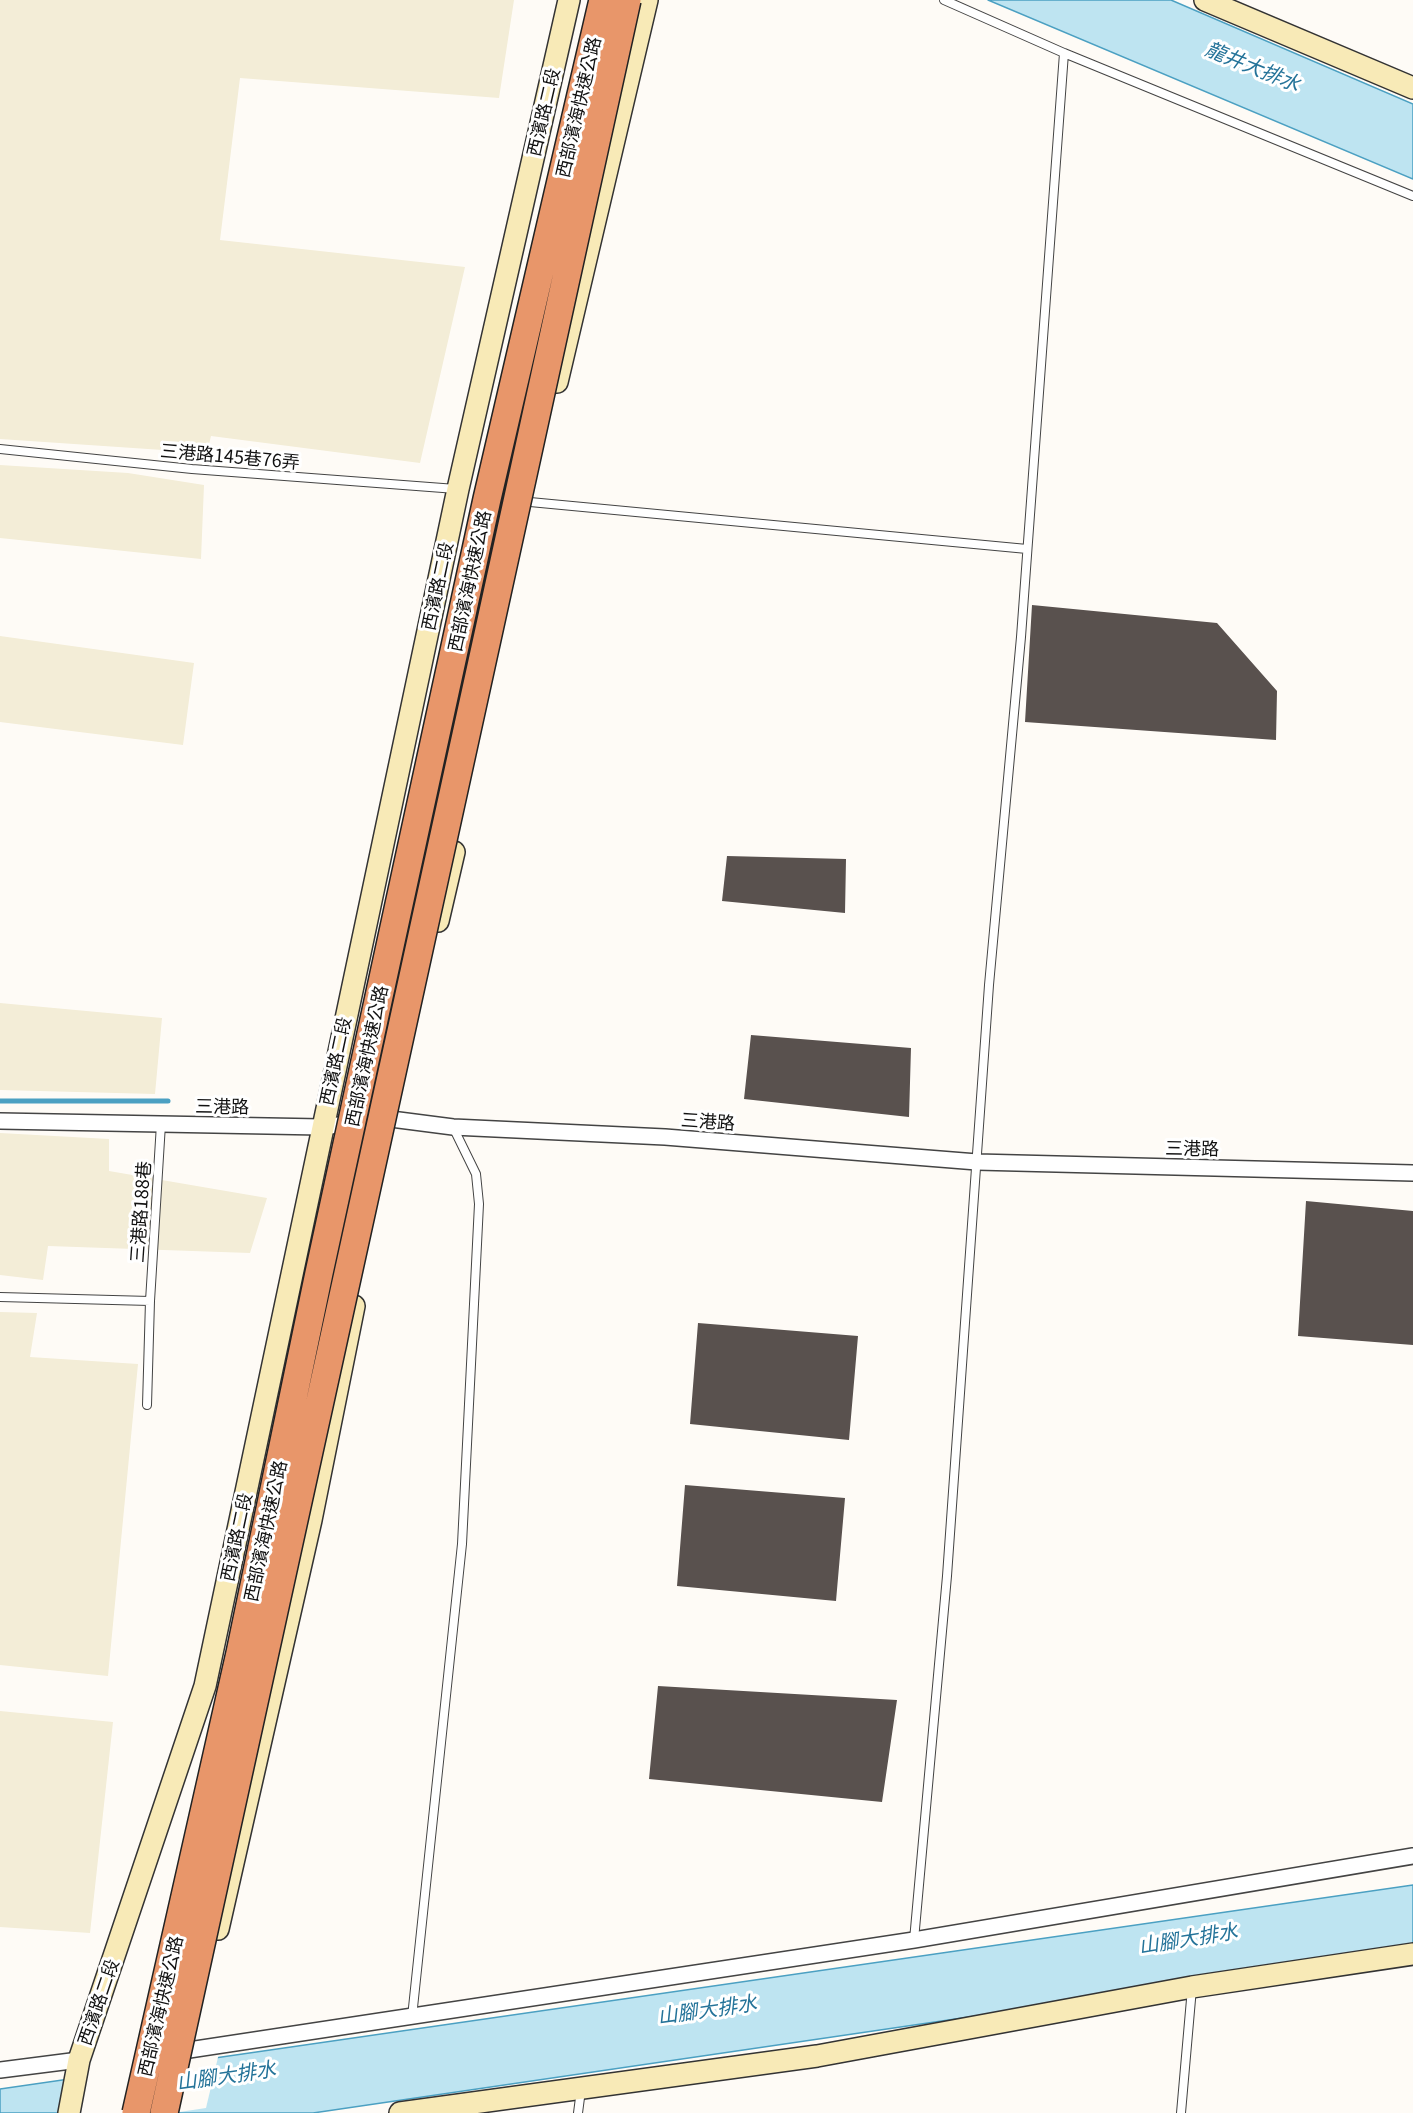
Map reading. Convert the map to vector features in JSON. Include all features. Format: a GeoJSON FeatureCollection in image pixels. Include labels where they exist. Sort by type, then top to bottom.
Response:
{"type":"FeatureCollection","features":[{"type":"Feature","properties":{"kind":"highway","name":"西部濱海快速公路"},"geometry":{"type":"LineString","coordinates":[[136,2113],[240,1653],[321,1262],[487,498],[603,0]]}},
{"type":"Feature","properties":{"kind":"highway","name":"西部濱海快速公路"},"geometry":{"type":"LineString","coordinates":[[164,2113],[627,0]]}},
{"type":"Feature","properties":{"kind":"street","name":"西濱路二段"},"geometry":{"type":"LineString","coordinates":[[69,2113],[79,2060],[205,1686],[321,1127],[458,489],[569,0]]}},
{"type":"Feature","properties":{"kind":"street"},"geometry":{"type":"LineString","coordinates":[[174,2113],[309,1531],[391,1119],[445,892],[530,502],[647,0]]}},
{"type":"Feature","properties":{"kind":"street"},"geometry":{"type":"LineString","coordinates":[[1205,0],[1413,88]]}},
{"type":"Feature","properties":{"kind":"street"},"geometry":{"type":"LineString","coordinates":[[458,489],[530,502]]}},
{"type":"Feature","properties":{"kind":"street","name":"三港路"},"geometry":{"type":"LineString","coordinates":[[0,1121],[321,1127],[391,1119],[453,1127],[665,1137],[978,1162],[1413,1173]]}},
{"type":"Feature","properties":{"kind":"street"},"geometry":{"type":"LineString","coordinates":[[189,2050],[412,2018],[914,1940],[1413,1856]]}},
{"type":"Feature","properties":{"kind":"street"},"geometry":{"type":"LineString","coordinates":[[400,2113],[817,2056],[1192,1987],[1413,1954]]}},
{"type":"Feature","properties":{"kind":"street"},"geometry":{"type":"LineString","coordinates":[[0,2070],[79,2060]]}},
{"type":"Feature","properties":{"kind":"lane"},"geometry":{"type":"LineString","coordinates":[[944,0],[1064,53],[1413,196]]}},
{"type":"Feature","properties":{"kind":"lane"},"geometry":{"type":"LineString","coordinates":[[914,1940],[947,1576],[978,1162],[988,985],[1005,829],[1064,53]]}},
{"type":"Feature","properties":{"kind":"lane","name":"三港路145巷76弄"},"geometry":{"type":"LineString","coordinates":[[0,449],[192,469],[458,489]]}},
{"type":"Feature","properties":{"kind":"lane"},"geometry":{"type":"LineString","coordinates":[[530,502],[1027,549]]}},
{"type":"Feature","properties":{"kind":"lane","name":"三港路188巷"},"geometry":{"type":"LineString","coordinates":[[147,1405],[150,1301],[161,1124]]}},
{"type":"Feature","properties":{"kind":"lane"},"geometry":{"type":"LineString","coordinates":[[412,2018],[462,1544],[479,1204],[476,1174],[453,1127]]}},
{"type":"Feature","properties":{"kind":"lane"},"geometry":{"type":"LineString","coordinates":[[0,1297],[150,1301]]}},
{"type":"Feature","properties":{"kind":"lane"},"geometry":{"type":"LineString","coordinates":[[1181,2113],[1192,1987]]}},
{"type":"Feature","properties":{"kind":"lane"},"geometry":{"type":"LineString","coordinates":[[578,2113],[581,2090]]}},
{"type":"Feature","properties":{"kind":"shaded area"},"geometry":{"type":"Polygon","coordinates":[[[0,0],[514,0],[499,98],[240,78],[220,240],[465,267],[420,463],[211,436],[207,453],[0,439],[0,0]]]}},
{"type":"Feature","properties":{"kind":"shaded area"},"geometry":{"type":"Polygon","coordinates":[[[0,465],[128,473],[204,485],[201,559],[0,538],[0,465]]]}},
{"type":"Feature","properties":{"kind":"shaded area"},"geometry":{"type":"Polygon","coordinates":[[[0,636],[194,663],[183,745],[0,722],[0,636]]]}},
{"type":"Feature","properties":{"kind":"shaded area"},"geometry":{"type":"Polygon","coordinates":[[[0,1003],[162,1018],[155,1094],[0,1090],[0,1003]]]}},
{"type":"Feature","properties":{"kind":"shaded area"},"geometry":{"type":"Polygon","coordinates":[[[0,1133],[109,1139],[109,1171],[267,1198],[250,1253],[48,1246],[43,1280],[0,1275],[0,1133]]]}},
{"type":"Feature","properties":{"kind":"shaded area"},"geometry":{"type":"Polygon","coordinates":[[[0,1312],[37,1313],[30,1357],[138,1364],[108,1676],[0,1665],[0,1312]]]}},
{"type":"Feature","properties":{"kind":"shaded area"},"geometry":{"type":"Polygon","coordinates":[[[0,1711],[113,1722],[90,1933],[0,1927],[0,1711]]]}},
{"type":"Feature","properties":{"kind":"water","name":"龍井大排水"},"geometry":{"type":"Polygon","coordinates":[[[988,0],[1171,0],[1413,104],[1413,179],[988,0]]]}},
{"type":"Feature","properties":{"kind":"water","name":"山腳大排水"},"geometry":{"type":"Polygon","coordinates":[[[1413,1885],[1413,1952],[313,2113],[0,2113],[0,2089],[1413,1885]]]}},
{"type":"Feature","properties":{"kind":"pier"},"geometry":{"type":"Polygon","coordinates":[[[219,2053],[206,2108],[173,2113],[68,2113],[78,2074],[219,2053]]]}},
{"type":"Feature","properties":{"kind":"building"},"geometry":{"type":"Polygon","coordinates":[[[1032,605],[1217,623],[1277,691],[1276,740],[1025,722],[1032,605]]]}},
{"type":"Feature","properties":{"kind":"building"},"geometry":{"type":"Polygon","coordinates":[[[727,856],[846,859],[845,913],[722,901],[727,856]]]}},
{"type":"Feature","properties":{"kind":"building"},"geometry":{"type":"Polygon","coordinates":[[[751,1035],[911,1048],[909,1117],[744,1099],[751,1035]]]}},
{"type":"Feature","properties":{"kind":"building"},"geometry":{"type":"Polygon","coordinates":[[[1306,1201],[1413,1211],[1413,1345],[1298,1336],[1306,1201]]]}},
{"type":"Feature","properties":{"kind":"building"},"geometry":{"type":"Polygon","coordinates":[[[698,1323],[858,1336],[849,1440],[690,1424],[698,1323]]]}},
{"type":"Feature","properties":{"kind":"building"},"geometry":{"type":"Polygon","coordinates":[[[685,1485],[845,1498],[836,1601],[677,1586],[685,1485]]]}},
{"type":"Feature","properties":{"kind":"building"},"geometry":{"type":"Polygon","coordinates":[[[658,1686],[897,1700],[882,1802],[649,1779],[658,1686]]]}},
{"type":"Feature","properties":{"kind":"waterway"},"geometry":{"type":"LineString","coordinates":[[0,1101],[168,1101]]}}]}
